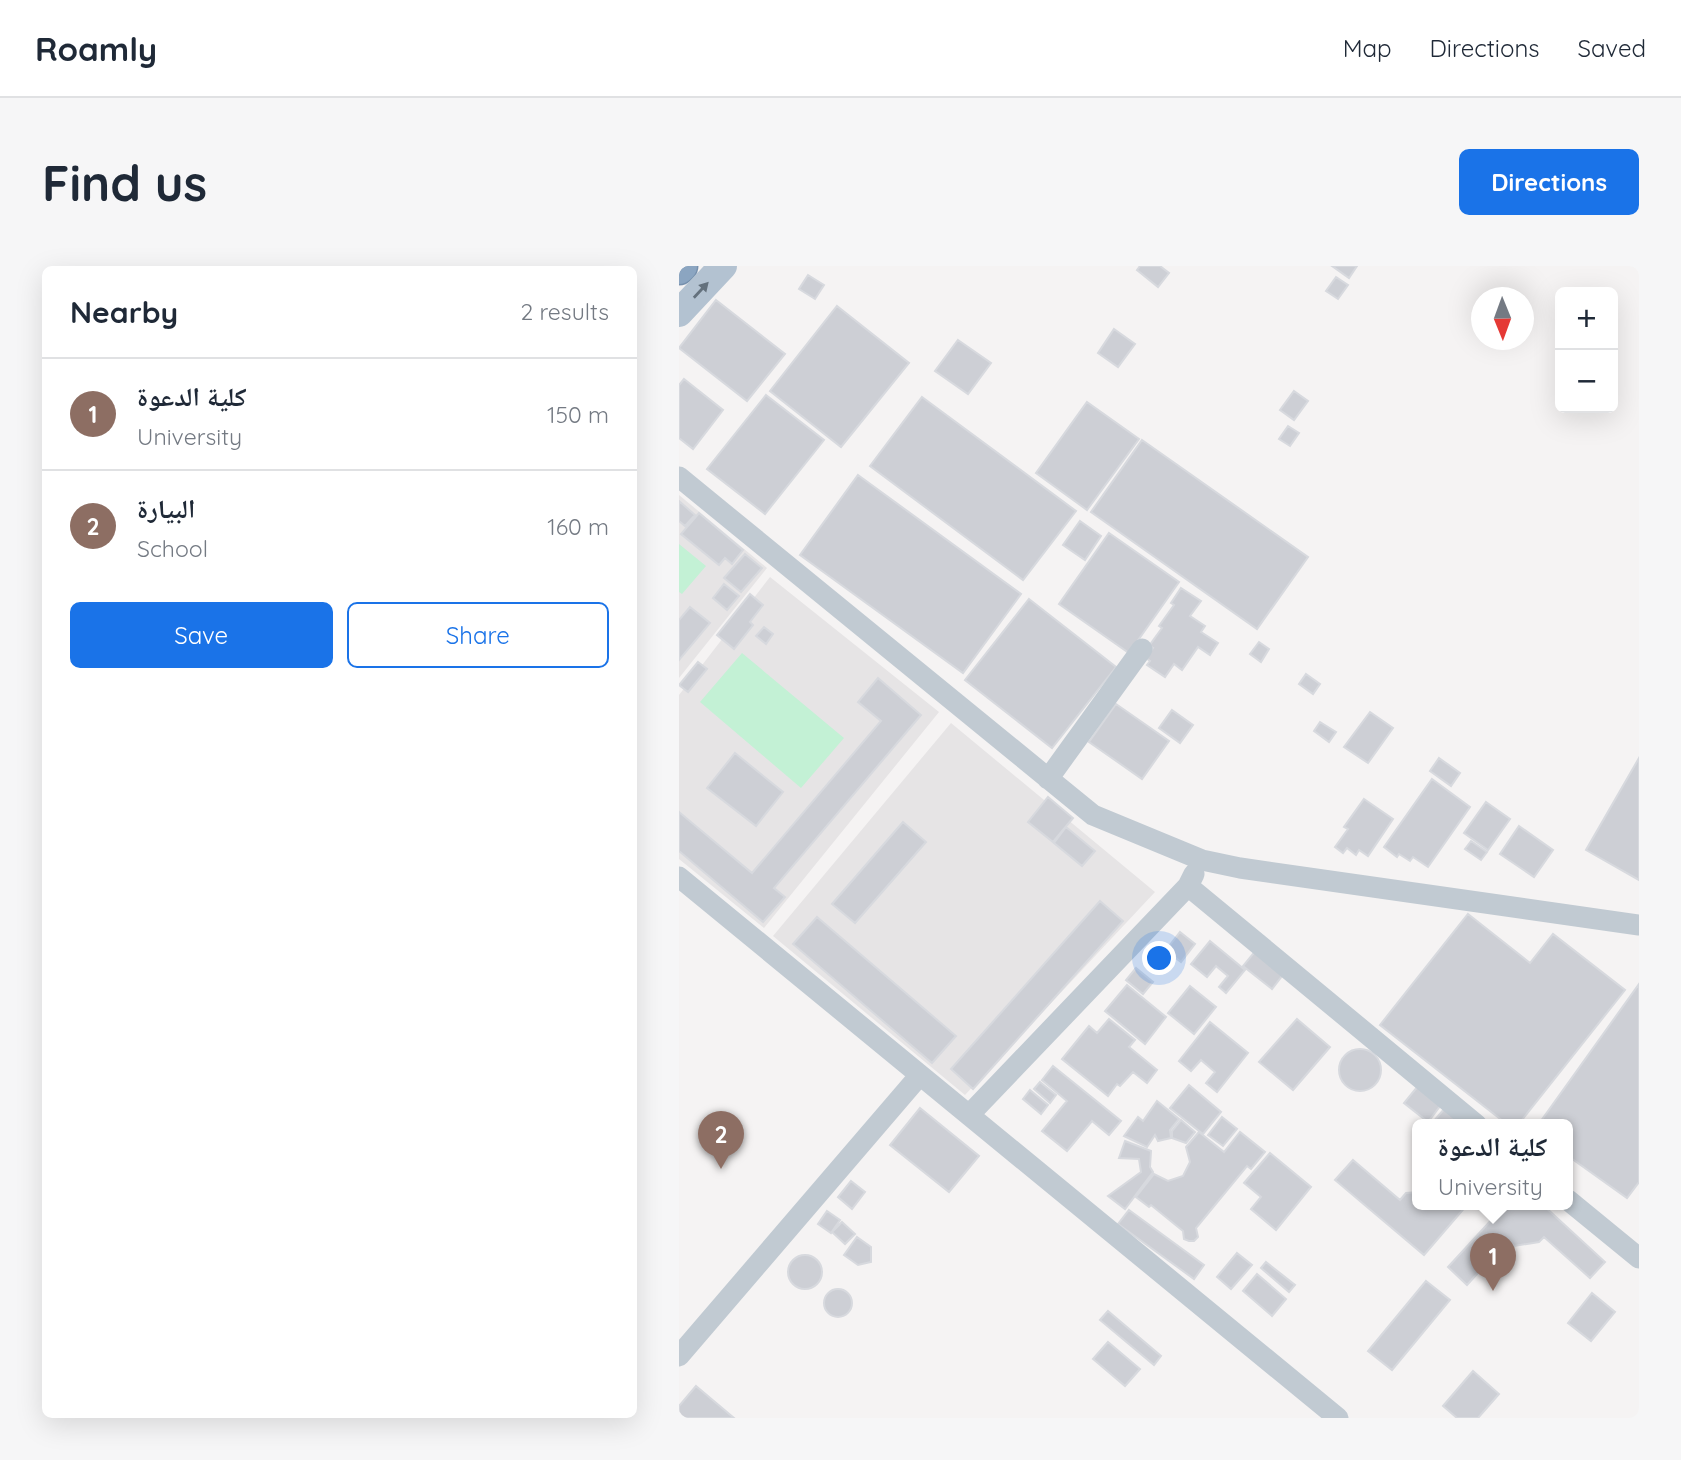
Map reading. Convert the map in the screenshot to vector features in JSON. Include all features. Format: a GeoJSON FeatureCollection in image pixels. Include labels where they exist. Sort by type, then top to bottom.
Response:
{"type":"FeatureCollection","features":[{"type":"Feature","properties":{"kind":"main road"},"geometry":{"type":"LineString","coordinates":[[679,313],[723,266]]}},
{"type":"Feature","properties":{"kind":"street"},"geometry":{"type":"LineString","coordinates":[[679,477],[1093,816],[1202,860],[1240,868],[1639,925]]}},
{"type":"Feature","properties":{"kind":"street"},"geometry":{"type":"LineString","coordinates":[[1048,779],[1142,649]]}},
{"type":"Feature","properties":{"kind":"street"},"geometry":{"type":"LineString","coordinates":[[969,1115],[1188,886],[1202,860]]}},
{"type":"Feature","properties":{"kind":"street"},"geometry":{"type":"LineString","coordinates":[[679,877],[1338,1418]]}},
{"type":"Feature","properties":{"kind":"street"},"geometry":{"type":"LineString","coordinates":[[1188,886],[1470,1119]]}},
{"type":"Feature","properties":{"kind":"street"},"geometry":{"type":"LineString","coordinates":[[679,1356],[920,1075]]}},
{"type":"Feature","properties":{"kind":"street"},"geometry":{"type":"LineString","coordinates":[[1573,1204],[1639,1258]]}},
{"type":"Feature","properties":{"kind":"shaded area"},"geometry":{"type":"Polygon","coordinates":[[[679,495],[767,568],[679,678],[679,495]]]}},
{"type":"Feature","properties":{"kind":"shaded area"},"geometry":{"type":"Polygon","coordinates":[[[770,577],[939,712],[764,928],[679,859],[679,695],[770,577]]]}},
{"type":"Feature","properties":{"kind":"shaded area"},"geometry":{"type":"Polygon","coordinates":[[[951,723],[1155,892],[965,1095],[773,936],[951,723]]]}},
{"type":"Feature","properties":{"kind":"green space"},"geometry":{"type":"Polygon","coordinates":[[[679,544],[706,566],[682,594],[679,592],[679,544]]]}},
{"type":"Feature","properties":{"kind":"green space"},"geometry":{"type":"Polygon","coordinates":[[[742,653],[844,738],[801,788],[700,702],[742,653]]]}},
{"type":"Feature","properties":{"kind":"building"},"geometry":{"type":"Polygon","coordinates":[[[1140,266],[1160,266],[1169,273],[1158,287],[1137,270],[1140,266]]]}},
{"type":"Feature","properties":{"kind":"building"},"geometry":{"type":"Polygon","coordinates":[[[1332,266],[1357,266],[1349,278],[1332,266]]]}},
{"type":"Feature","properties":{"kind":"building"},"geometry":{"type":"Polygon","coordinates":[[[808,275],[824,285],[815,299],[799,289],[808,275]]]}},
{"type":"Feature","properties":{"kind":"building"},"geometry":{"type":"Polygon","coordinates":[[[1336,277],[1348,285],[1338,299],[1326,291],[1336,277]]]}},
{"type":"Feature","properties":{"kind":"building"},"geometry":{"type":"Polygon","coordinates":[[[716,300],[785,354],[747,401],[679,348],[716,300]]]}},
{"type":"Feature","properties":{"kind":"building"},"geometry":{"type":"Polygon","coordinates":[[[837,306],[909,363],[841,447],[770,391],[837,306]]]}},
{"type":"Feature","properties":{"kind":"building"},"geometry":{"type":"Polygon","coordinates":[[[1114,329],[1135,344],[1118,367],[1098,353],[1114,329]]]}},
{"type":"Feature","properties":{"kind":"building"},"geometry":{"type":"Polygon","coordinates":[[[958,340],[991,363],[968,394],[935,371],[958,340]]]}},
{"type":"Feature","properties":{"kind":"building"},"geometry":{"type":"Polygon","coordinates":[[[684,379],[723,410],[693,449],[679,438],[679,385],[684,379]]]}},
{"type":"Feature","properties":{"kind":"building"},"geometry":{"type":"Polygon","coordinates":[[[1294,391],[1308,401],[1294,420],[1280,410],[1294,391]]]}},
{"type":"Feature","properties":{"kind":"building"},"geometry":{"type":"Polygon","coordinates":[[[766,395],[824,440],[765,514],[707,469],[766,395]]]}},
{"type":"Feature","properties":{"kind":"building"},"geometry":{"type":"Polygon","coordinates":[[[922,397],[1076,511],[1023,580],[870,466],[922,397]]]}},
{"type":"Feature","properties":{"kind":"building"},"geometry":{"type":"Polygon","coordinates":[[[1087,402],[1139,439],[1087,510],[1036,473],[1087,402]]]}},
{"type":"Feature","properties":{"kind":"building"},"geometry":{"type":"Polygon","coordinates":[[[1288,426],[1299,433],[1290,446],[1279,439],[1288,426]]]}},
{"type":"Feature","properties":{"kind":"building"},"geometry":{"type":"Polygon","coordinates":[[[1142,440],[1308,557],[1257,629],[1091,512],[1142,440]]]}},
{"type":"Feature","properties":{"kind":"building"},"geometry":{"type":"Polygon","coordinates":[[[858,475],[1021,594],[963,673],[800,555],[858,475]]]}},
{"type":"Feature","properties":{"kind":"building"},"geometry":{"type":"Polygon","coordinates":[[[679,501],[695,515],[685,526],[679,521],[679,501]]]}},
{"type":"Feature","properties":{"kind":"building"},"geometry":{"type":"Polygon","coordinates":[[[699,513],[743,550],[732,564],[725,558],[719,565],[681,534],[699,513]]]}},
{"type":"Feature","properties":{"kind":"building"},"geometry":{"type":"Polygon","coordinates":[[[1080,521],[1101,536],[1085,560],[1063,545],[1080,521]]]}},
{"type":"Feature","properties":{"kind":"building"},"geometry":{"type":"Polygon","coordinates":[[[1109,533],[1179,582],[1129,653],[1059,604],[1109,533]]]}},
{"type":"Feature","properties":{"kind":"building"},"geometry":{"type":"Polygon","coordinates":[[[745,554],[762,568],[741,592],[724,578],[745,554]]]}},
{"type":"Feature","properties":{"kind":"building"},"geometry":{"type":"Polygon","coordinates":[[[724,584],[739,596],[727,610],[713,598],[724,584]]]}},
{"type":"Feature","properties":{"kind":"building"},"geometry":{"type":"Polygon","coordinates":[[[1181,588],[1201,601],[1190,616],[1205,626],[1201,632],[1218,643],[1210,655],[1198,647],[1182,670],[1174,664],[1165,677],[1147,665],[1150,661],[1146,658],[1153,648],[1149,646],[1162,628],[1159,626],[1174,605],[1171,603],[1181,588]]]}},
{"type":"Feature","properties":{"kind":"building"},"geometry":{"type":"Polygon","coordinates":[[[750,594],[763,605],[750,622],[753,625],[734,649],[717,635],[750,594]]]}},
{"type":"Feature","properties":{"kind":"building"},"geometry":{"type":"Polygon","coordinates":[[[1029,599],[1116,667],[1052,748],[965,680],[1029,599]]]}},
{"type":"Feature","properties":{"kind":"building"},"geometry":{"type":"Polygon","coordinates":[[[690,607],[710,623],[679,660],[679,620],[690,607]]]}},
{"type":"Feature","properties":{"kind":"building"},"geometry":{"type":"Polygon","coordinates":[[[764,627],[773,634],[766,644],[756,636],[764,627]]]}},
{"type":"Feature","properties":{"kind":"building"},"geometry":{"type":"Polygon","coordinates":[[[1259,642],[1269,649],[1261,662],[1250,654],[1259,642]]]}},
{"type":"Feature","properties":{"kind":"building"},"geometry":{"type":"Polygon","coordinates":[[[698,662],[707,669],[688,692],[679,685],[698,662]]]}},
{"type":"Feature","properties":{"kind":"building"},"geometry":{"type":"Polygon","coordinates":[[[1306,674],[1320,684],[1313,694],[1299,684],[1306,674]]]}},
{"type":"Feature","properties":{"kind":"building"},"geometry":{"type":"Polygon","coordinates":[[[878,678],[921,715],[774,888],[785,897],[763,922],[679,851],[679,812],[752,873],[881,721],[858,702],[878,678]]]}},
{"type":"Feature","properties":{"kind":"building"},"geometry":{"type":"Polygon","coordinates":[[[1116,704],[1169,741],[1142,779],[1089,742],[1116,704]]]}},
{"type":"Feature","properties":{"kind":"building"},"geometry":{"type":"Polygon","coordinates":[[[1172,710],[1193,725],[1180,743],[1159,728],[1172,710]]]}},
{"type":"Feature","properties":{"kind":"building"},"geometry":{"type":"Polygon","coordinates":[[[1370,712],[1393,728],[1368,763],[1344,747],[1370,712]]]}},
{"type":"Feature","properties":{"kind":"building"},"geometry":{"type":"Polygon","coordinates":[[[1320,722],[1336,732],[1329,742],[1314,731],[1320,722]]]}},
{"type":"Feature","properties":{"kind":"building"},"geometry":{"type":"Polygon","coordinates":[[[735,753],[783,792],[756,826],[707,788],[735,753]]]}},
{"type":"Feature","properties":{"kind":"building"},"geometry":{"type":"Polygon","coordinates":[[[1439,758],[1460,773],[1451,786],[1430,771],[1439,758]]]}},
{"type":"Feature","properties":{"kind":"building"},"geometry":{"type":"Polygon","coordinates":[[[1639,758],[1639,880],[1586,850],[1639,758]]]}},
{"type":"Feature","properties":{"kind":"building"},"geometry":{"type":"Polygon","coordinates":[[[1432,779],[1470,807],[1428,867],[1413,857],[1410,861],[1399,854],[1397,857],[1384,847],[1432,779]]]}},
{"type":"Feature","properties":{"kind":"building"},"geometry":{"type":"Polygon","coordinates":[[[1048,797],[1073,818],[1053,842],[1028,822],[1048,797]]]}},
{"type":"Feature","properties":{"kind":"building"},"geometry":{"type":"Polygon","coordinates":[[[1364,799],[1393,819],[1368,856],[1359,850],[1356,855],[1347,848],[1343,853],[1335,847],[1348,829],[1344,827],[1364,799]]]}},
{"type":"Feature","properties":{"kind":"building"},"geometry":{"type":"Polygon","coordinates":[[[1486,802],[1510,819],[1488,850],[1464,833],[1486,802]]]}},
{"type":"Feature","properties":{"kind":"building"},"geometry":{"type":"Polygon","coordinates":[[[903,822],[926,842],[855,923],[832,904],[903,822]]]}},
{"type":"Feature","properties":{"kind":"building"},"geometry":{"type":"Polygon","coordinates":[[[1519,826],[1553,850],[1534,877],[1500,854],[1519,826]]]}},
{"type":"Feature","properties":{"kind":"building"},"geometry":{"type":"Polygon","coordinates":[[[1066,827],[1095,851],[1082,866],[1054,843],[1066,827]]]}},
{"type":"Feature","properties":{"kind":"building"},"geometry":{"type":"Polygon","coordinates":[[[1471,841],[1487,852],[1481,860],[1465,849],[1471,841]]]}},
{"type":"Feature","properties":{"kind":"building"},"geometry":{"type":"Polygon","coordinates":[[[1100,901],[1123,921],[973,1089],[951,1069],[1100,901]]]}},
{"type":"Feature","properties":{"kind":"building"},"geometry":{"type":"Polygon","coordinates":[[[1468,914],[1530,963],[1553,934],[1625,990],[1523,1119],[1500,1119],[1380,1025],[1468,914]]]}},
{"type":"Feature","properties":{"kind":"building"},"geometry":{"type":"Polygon","coordinates":[[[817,917],[956,1036],[932,1063],[793,944],[817,917]]]}},
{"type":"Feature","properties":{"kind":"building"},"geometry":{"type":"Polygon","coordinates":[[[1180,932],[1195,944],[1181,962],[1166,950],[1180,932]]]}},
{"type":"Feature","properties":{"kind":"building"},"geometry":{"type":"Polygon","coordinates":[[[1210,941],[1245,970],[1226,993],[1219,987],[1228,976],[1216,966],[1207,977],[1191,964],[1210,941]]]}},
{"type":"Feature","properties":{"kind":"building"},"geometry":{"type":"Polygon","coordinates":[[[1257,949],[1282,976],[1272,989],[1243,966],[1257,949]]]}},
{"type":"Feature","properties":{"kind":"building"},"geometry":{"type":"Polygon","coordinates":[[[1136,968],[1153,982],[1143,994],[1126,980],[1136,968]]]}},
{"type":"Feature","properties":{"kind":"building"},"geometry":{"type":"Polygon","coordinates":[[[1639,984],[1639,1182],[1627,1198],[1573,1160],[1573,1119],[1542,1119],[1639,984]]]}},
{"type":"Feature","properties":{"kind":"building"},"geometry":{"type":"Polygon","coordinates":[[[1127,985],[1166,1017],[1145,1044],[1105,1011],[1127,985]]]}},
{"type":"Feature","properties":{"kind":"building"},"geometry":{"type":"Polygon","coordinates":[[[1190,986],[1216,1007],[1194,1034],[1168,1013],[1190,986]]]}},
{"type":"Feature","properties":{"kind":"building"},"geometry":{"type":"Polygon","coordinates":[[[1109,1019],[1135,1040],[1129,1047],[1157,1070],[1147,1083],[1133,1072],[1120,1086],[1117,1084],[1108,1096],[1062,1059],[1089,1026],[1097,1033],[1109,1019]]]}},
{"type":"Feature","properties":{"kind":"building"},"geometry":{"type":"Polygon","coordinates":[[[1297,1019],[1330,1047],[1293,1090],[1259,1062],[1297,1019]]]}},
{"type":"Feature","properties":{"kind":"building"},"geometry":{"type":"Polygon","coordinates":[[[1210,1022],[1248,1053],[1217,1092],[1206,1083],[1215,1072],[1201,1060],[1191,1071],[1179,1061],[1210,1022]]]}},
{"type":"Feature","properties":{"kind":"building"},"geometry":{"type":"Polygon","coordinates":[[[1360,1049],[1375,1055],[1381,1070],[1375,1085],[1360,1091],[1345,1085],[1339,1070],[1345,1055],[1360,1049]]]}},
{"type":"Feature","properties":{"kind":"building"},"geometry":{"type":"Polygon","coordinates":[[[1053,1066],[1121,1121],[1109,1135],[1092,1121],[1067,1151],[1042,1131],[1067,1101],[1042,1080],[1053,1066]]]}},
{"type":"Feature","properties":{"kind":"building"},"geometry":{"type":"Polygon","coordinates":[[[1040,1082],[1056,1095],[1050,1103],[1034,1089],[1040,1082]]]}},
{"type":"Feature","properties":{"kind":"building"},"geometry":{"type":"Polygon","coordinates":[[[1189,1085],[1221,1112],[1203,1134],[1170,1108],[1189,1085]]]}},
{"type":"Feature","properties":{"kind":"building"},"geometry":{"type":"Polygon","coordinates":[[[1418,1086],[1441,1105],[1430,1119],[1424,1119],[1404,1103],[1418,1086]]]}},
{"type":"Feature","properties":{"kind":"building"},"geometry":{"type":"Polygon","coordinates":[[[1030,1090],[1048,1105],[1041,1114],[1023,1099],[1030,1090]]]}},
{"type":"Feature","properties":{"kind":"building"},"geometry":{"type":"Polygon","coordinates":[[[1157,1101],[1179,1119],[1170,1130],[1171,1138],[1158,1141],[1155,1135],[1147,1147],[1124,1136],[1138,1117],[1143,1121],[1157,1101]]]}},
{"type":"Feature","properties":{"kind":"building"},"geometry":{"type":"Polygon","coordinates":[[[920,1108],[979,1156],[949,1192],[890,1145],[920,1108]]]}},
{"type":"Feature","properties":{"kind":"building"},"geometry":{"type":"Polygon","coordinates":[[[1445,1108],[1457,1119],[1436,1119],[1445,1108]]]}},
{"type":"Feature","properties":{"kind":"building"},"geometry":{"type":"Polygon","coordinates":[[[1222,1117],[1237,1129],[1223,1146],[1208,1135],[1222,1117]]]}},
{"type":"Feature","properties":{"kind":"building"},"geometry":{"type":"Polygon","coordinates":[[[1181,1120],[1195,1132],[1186,1143],[1172,1138],[1172,1131],[1181,1120]]]}},
{"type":"Feature","properties":{"kind":"building"},"geometry":{"type":"Polygon","coordinates":[[[1199,1132],[1224,1152],[1240,1132],[1265,1152],[1251,1169],[1247,1166],[1196,1228],[1198,1237],[1189,1241],[1184,1239],[1183,1231],[1151,1205],[1149,1207],[1136,1197],[1154,1174],[1168,1181],[1183,1176],[1190,1162],[1186,1147],[1199,1132]]]}},
{"type":"Feature","properties":{"kind":"building"},"geometry":{"type":"Polygon","coordinates":[[[1125,1141],[1151,1151],[1150,1167],[1153,1172],[1125,1209],[1108,1196],[1141,1172],[1139,1159],[1119,1158],[1125,1141]]]}},
{"type":"Feature","properties":{"kind":"building"},"geometry":{"type":"Polygon","coordinates":[[[1270,1153],[1311,1187],[1276,1230],[1251,1209],[1261,1197],[1244,1183],[1270,1153]]]}},
{"type":"Feature","properties":{"kind":"building"},"geometry":{"type":"Polygon","coordinates":[[[1353,1160],[1400,1200],[1406,1193],[1412,1192],[1412,1210],[1463,1210],[1424,1255],[1335,1180],[1353,1160]]]}},
{"type":"Feature","properties":{"kind":"building"},"geometry":{"type":"Polygon","coordinates":[[[851,1181],[865,1192],[852,1209],[838,1197],[851,1181]]]}},
{"type":"Feature","properties":{"kind":"building"},"geometry":{"type":"Polygon","coordinates":[[[1129,1210],[1204,1265],[1194,1279],[1118,1224],[1129,1210]]]}},
{"type":"Feature","properties":{"kind":"building"},"geometry":{"type":"Polygon","coordinates":[[[1500,1210],[1548,1210],[1605,1262],[1590,1278],[1544,1237],[1539,1242],[1514,1246],[1508,1240],[1467,1285],[1448,1267],[1500,1210]]]}},
{"type":"Feature","properties":{"kind":"building"},"geometry":{"type":"Polygon","coordinates":[[[827,1211],[840,1220],[831,1233],[818,1224],[827,1211]]]}},
{"type":"Feature","properties":{"kind":"building"},"geometry":{"type":"Polygon","coordinates":[[[842,1222],[855,1234],[845,1244],[832,1232],[842,1222]]]}},
{"type":"Feature","properties":{"kind":"building"},"geometry":{"type":"Polygon","coordinates":[[[857,1237],[871,1247],[871,1262],[858,1265],[844,1255],[857,1237]]]}},
{"type":"Feature","properties":{"kind":"building"},"geometry":{"type":"Polygon","coordinates":[[[1237,1253],[1252,1265],[1231,1289],[1217,1277],[1237,1253]]]}},
{"type":"Feature","properties":{"kind":"building"},"geometry":{"type":"Polygon","coordinates":[[[805,1255],[817,1260],[822,1272],[817,1284],[805,1289],[793,1284],[788,1272],[793,1260],[805,1255]]]}},
{"type":"Feature","properties":{"kind":"building"},"geometry":{"type":"Polygon","coordinates":[[[1266,1262],[1295,1285],[1289,1292],[1261,1268],[1266,1262]]]}},
{"type":"Feature","properties":{"kind":"building"},"geometry":{"type":"Polygon","coordinates":[[[1257,1274],[1286,1299],[1272,1316],[1243,1291],[1257,1274]]]}},
{"type":"Feature","properties":{"kind":"building"},"geometry":{"type":"Polygon","coordinates":[[[1426,1281],[1450,1300],[1392,1370],[1368,1351],[1426,1281]]]}},
{"type":"Feature","properties":{"kind":"building"},"geometry":{"type":"Polygon","coordinates":[[[838,1289],[848,1293],[852,1303],[848,1313],[838,1317],[828,1313],[824,1303],[828,1293],[838,1289]]]}},
{"type":"Feature","properties":{"kind":"building"},"geometry":{"type":"Polygon","coordinates":[[[1592,1293],[1615,1312],[1591,1341],[1568,1323],[1592,1293]]]}},
{"type":"Feature","properties":{"kind":"building"},"geometry":{"type":"Polygon","coordinates":[[[1108,1311],[1161,1356],[1154,1365],[1100,1320],[1108,1311]]]}},
{"type":"Feature","properties":{"kind":"building"},"geometry":{"type":"Polygon","coordinates":[[[1108,1342],[1140,1369],[1125,1386],[1093,1359],[1108,1342]]]}},
{"type":"Feature","properties":{"kind":"building"},"geometry":{"type":"Polygon","coordinates":[[[1473,1371],[1499,1394],[1478,1418],[1457,1418],[1443,1406],[1473,1371]]]}},
{"type":"Feature","properties":{"kind":"building"},"geometry":{"type":"Polygon","coordinates":[[[696,1386],[734,1418],[679,1418],[679,1406],[696,1386]]]}},
{"type":"Feature","properties":{"kind":"place","name":"البيارة"},"geometry":{"type":"Point","coordinates":[721,1169]}},
{"type":"Feature","properties":{"kind":"place","name":"كلية الدعوة"},"geometry":{"type":"Point","coordinates":[1493,1291]}}]}
